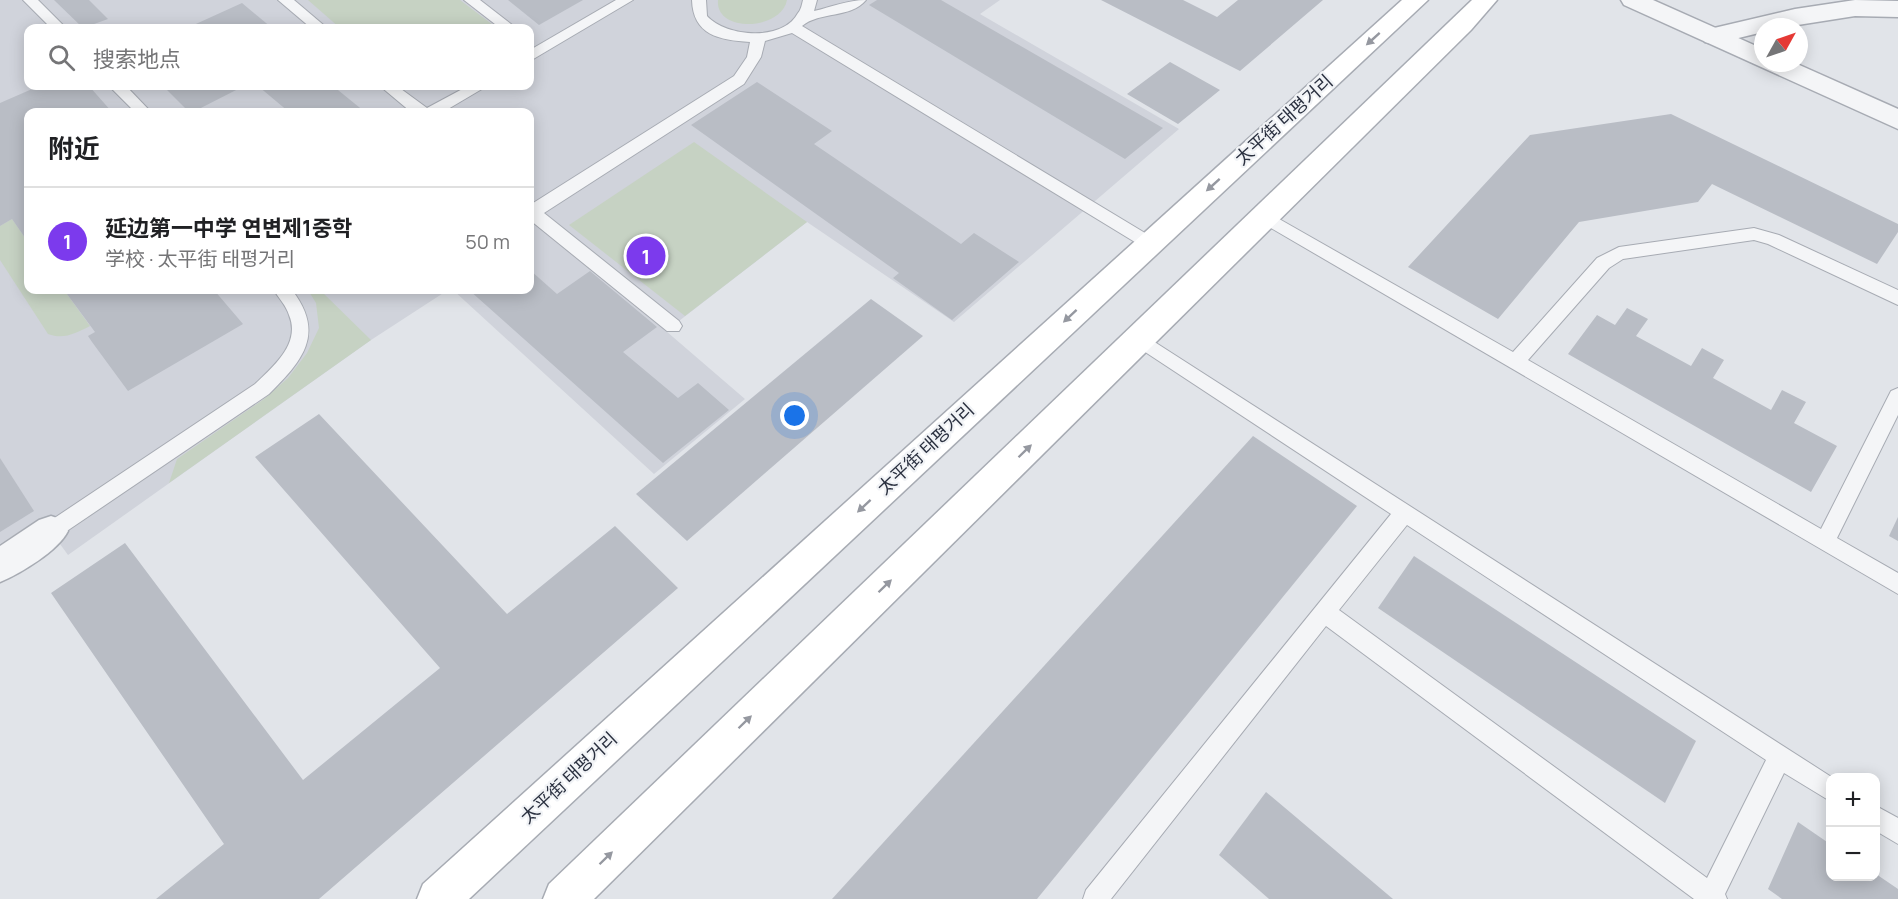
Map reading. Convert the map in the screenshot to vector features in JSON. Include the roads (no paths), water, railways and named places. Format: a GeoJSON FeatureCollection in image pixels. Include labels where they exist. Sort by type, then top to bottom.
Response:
{"type":"FeatureCollection","features":[{"type":"Feature","properties":{"kind":"main road","name":"太平街 태평거리"},"geometry":{"type":"LineString","coordinates":[[438,899],[1416,0]]}},
{"type":"Feature","properties":{"kind":"main road"},"geometry":{"type":"LineString","coordinates":[[564,899],[1485,0]]}},
{"type":"Feature","properties":{"kind":"street"},"geometry":{"type":"LineString","coordinates":[[1633,0],[1754,55]]}},
{"type":"Feature","properties":{"kind":"street"},"geometry":{"type":"LineString","coordinates":[[1714,36],[1795,17],[1855,8],[1898,9]]}},
{"type":"Feature","properties":{"kind":"street"},"geometry":{"type":"LineString","coordinates":[[1793,72],[1898,120]]}},
{"type":"Feature","properties":{"kind":"street"},"geometry":{"type":"LineString","coordinates":[[0,566],[51,531]]}},
{"type":"Feature","properties":{"kind":"lane"},"geometry":{"type":"LineString","coordinates":[[30,0],[55,24]]}},
{"type":"Feature","properties":{"kind":"lane"},"geometry":{"type":"LineString","coordinates":[[285,0],[315,24]]}},
{"type":"Feature","properties":{"kind":"lane"},"geometry":{"type":"LineString","coordinates":[[471,0],[504,24]]}},
{"type":"Feature","properties":{"kind":"lane"},"geometry":{"type":"LineString","coordinates":[[534,49],[626,0]]}},
{"type":"Feature","properties":{"kind":"lane"},"geometry":{"type":"LineString","coordinates":[[699,0],[699,15],[707,26],[729,36],[758,38],[777,34],[799,22],[838,10],[859,0]]}},
{"type":"Feature","properties":{"kind":"lane"},"geometry":{"type":"LineString","coordinates":[[799,22],[810,0]]}},
{"type":"Feature","properties":{"kind":"lane"},"geometry":{"type":"LineString","coordinates":[[799,22],[1149,243]]}},
{"type":"Feature","properties":{"kind":"lane"},"geometry":{"type":"LineString","coordinates":[[534,210],[739,80],[754,57],[758,38]]}},
{"type":"Feature","properties":{"kind":"lane"},"geometry":{"type":"LineString","coordinates":[[121,90],[140,108]]}},
{"type":"Feature","properties":{"kind":"lane"},"geometry":{"type":"LineString","coordinates":[[393,90],[416,108]]}},
{"type":"Feature","properties":{"kind":"lane"},"geometry":{"type":"LineString","coordinates":[[439,108],[472,90]]}},
{"type":"Feature","properties":{"kind":"lane"},"geometry":{"type":"LineString","coordinates":[[534,214],[673,326]]}},
{"type":"Feature","properties":{"kind":"lane"},"geometry":{"type":"LineString","coordinates":[[1265,217],[1898,584]]}},
{"type":"Feature","properties":{"kind":"lane"},"geometry":{"type":"LineString","coordinates":[[1515,362],[1603,263],[1619,253],[1754,234],[1773,239],[1898,298]]}},
{"type":"Feature","properties":{"kind":"lane"},"geometry":{"type":"LineString","coordinates":[[51,531],[252,395],[287,365],[299,345],[303,323],[295,303],[287,294]]}},
{"type":"Feature","properties":{"kind":"lane"},"geometry":{"type":"LineString","coordinates":[[1139,339],[1826,786]]}},
{"type":"Feature","properties":{"kind":"lane"},"geometry":{"type":"LineString","coordinates":[[1825,542],[1898,396]]}},
{"type":"Feature","properties":{"kind":"lane"},"geometry":{"type":"LineString","coordinates":[[1095,899],[1405,512]]}},
{"type":"Feature","properties":{"kind":"lane"},"geometry":{"type":"LineString","coordinates":[[1324,612],[1712,898],[1780,756]]}},
{"type":"Feature","properties":{"kind":"lane"},"geometry":{"type":"LineString","coordinates":[[1880,821],[1898,832]]}},
{"type":"Feature","properties":{"kind":"place","name":"延边第一中学 연변제1중학"},"geometry":{"type":"Point","coordinates":[646,256]}}]}
